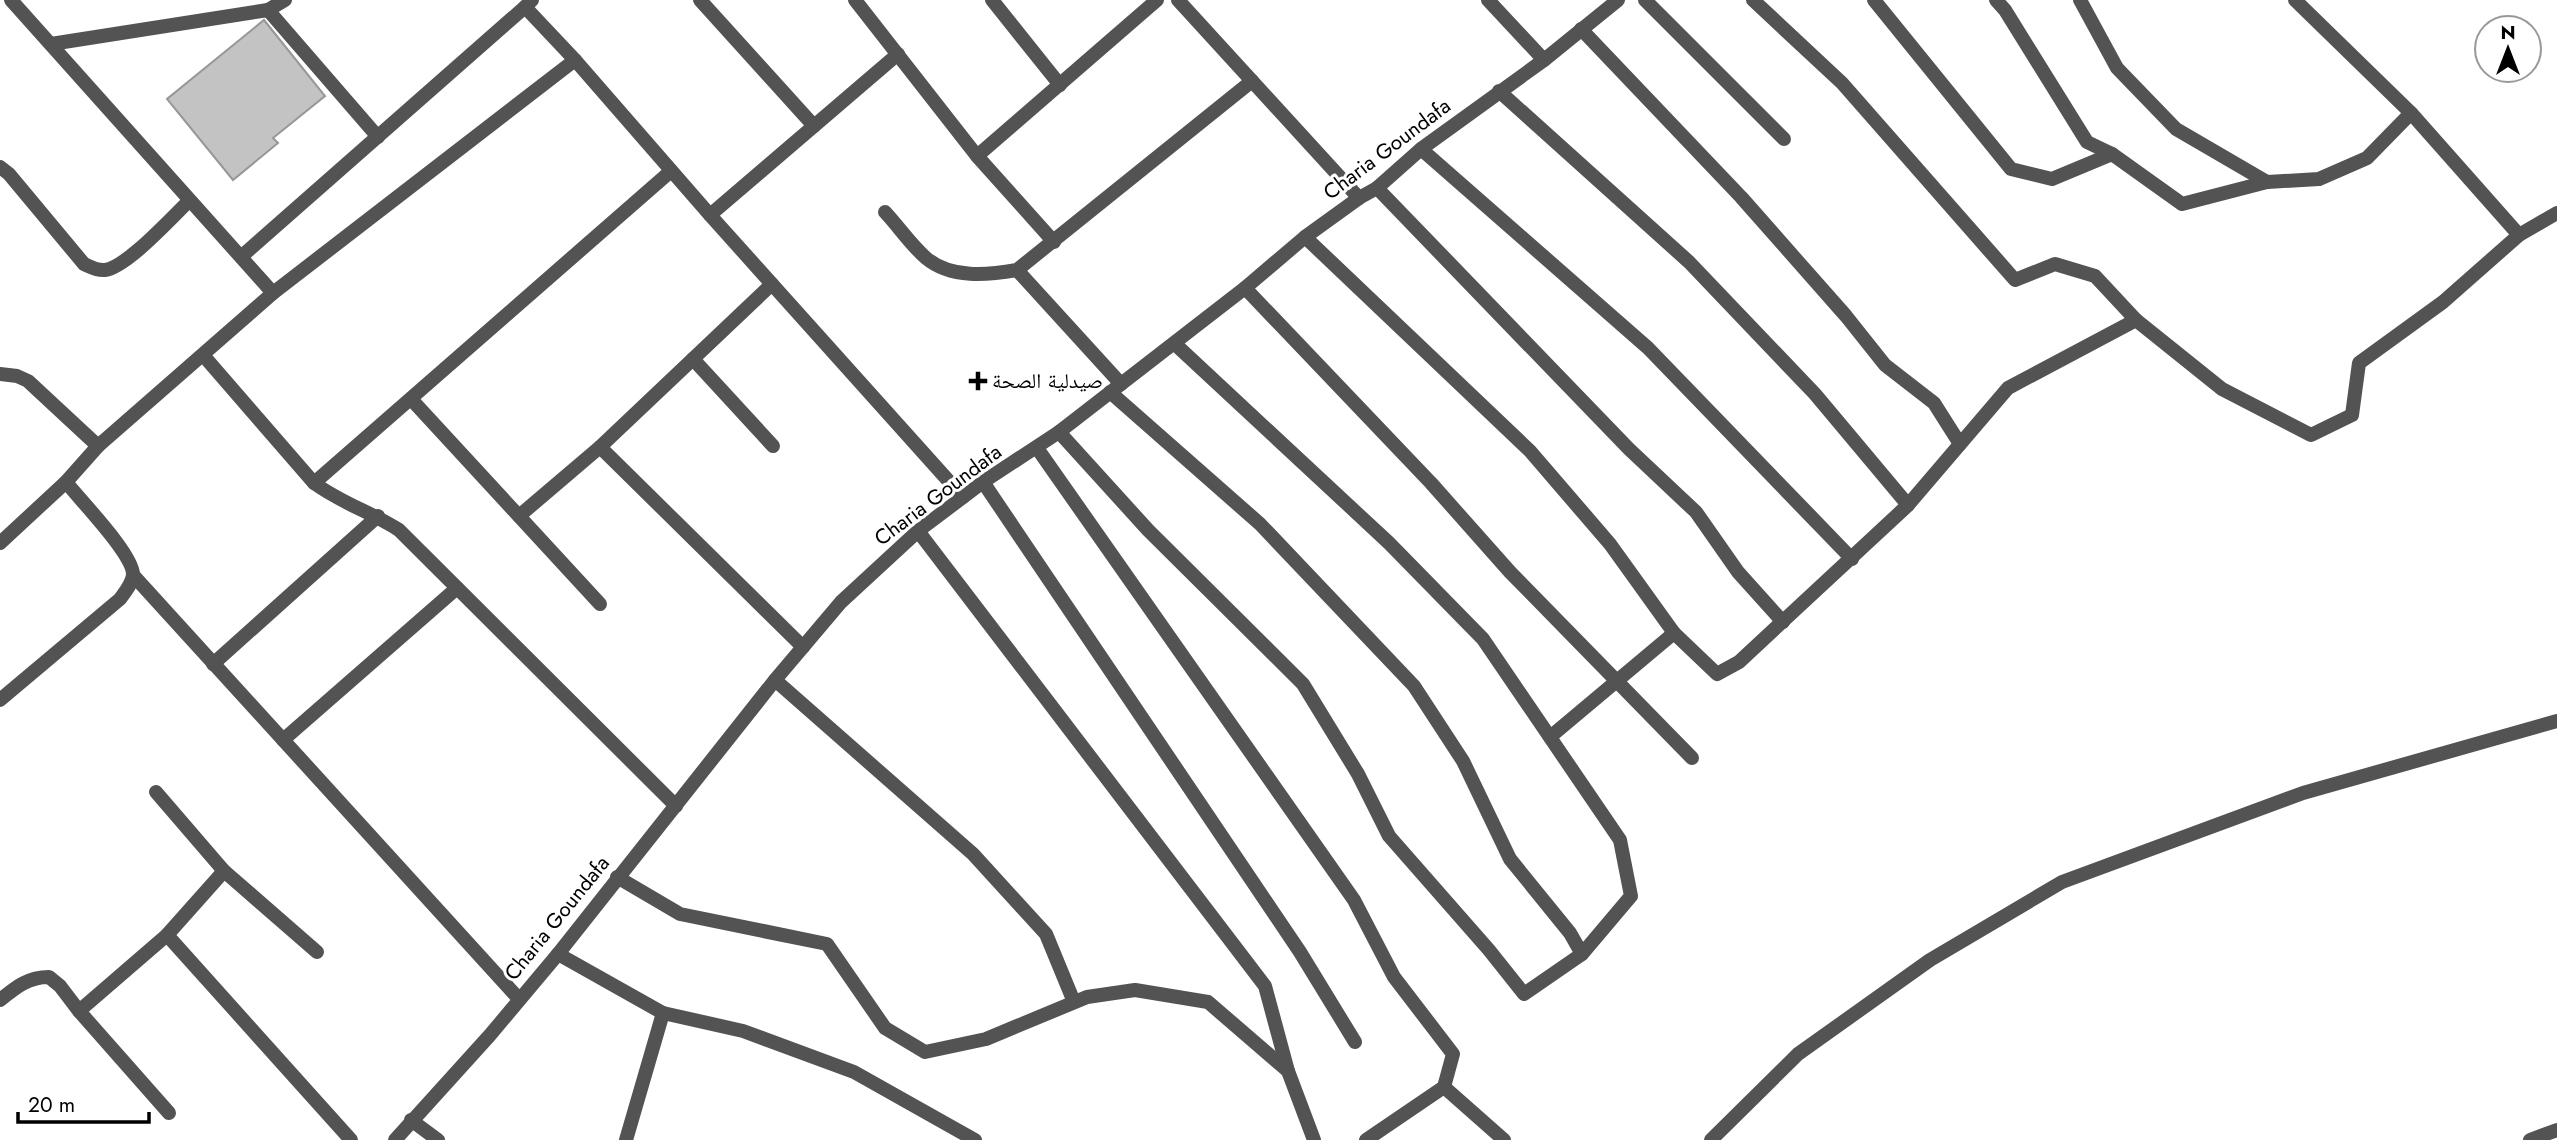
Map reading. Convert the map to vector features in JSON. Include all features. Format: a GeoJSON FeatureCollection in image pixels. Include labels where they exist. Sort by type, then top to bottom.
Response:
{"type":"FeatureCollection","features":[{"type":"Feature","properties":{"kind":"street"},"geometry":{"type":"LineString","coordinates":[[11,0],[273,293]]}},
{"type":"Feature","properties":{"kind":"street"},"geometry":{"type":"LineString","coordinates":[[51,44],[268,9],[285,0]]}},
{"type":"Feature","properties":{"kind":"street"},"geometry":{"type":"LineString","coordinates":[[700,0],[814,126]]}},
{"type":"Feature","properties":{"kind":"street"},"geometry":{"type":"LineString","coordinates":[[855,0],[977,156],[1054,242]]}},
{"type":"Feature","properties":{"kind":"street"},"geometry":{"type":"LineString","coordinates":[[992,0],[1060,85]]}},
{"type":"Feature","properties":{"kind":"street"},"geometry":{"type":"LineString","coordinates":[[977,156],[1157,0]]}},
{"type":"Feature","properties":{"kind":"street"},"geometry":{"type":"LineString","coordinates":[[1488,0],[1544,60]]}},
{"type":"Feature","properties":{"kind":"street","name":"Charia Goundafa"},"geometry":{"type":"LineString","coordinates":[[395,1140],[490,1035],[558,954],[775,680],[841,602],[918,531],[983,482],[1059,432],[1175,344],[1305,237],[1377,188],[1421,149],[1544,60],[1618,0]]}},
{"type":"Feature","properties":{"kind":"street"},"geometry":{"type":"LineString","coordinates":[[1645,0],[1784,139]]}},
{"type":"Feature","properties":{"kind":"street"},"geometry":{"type":"LineString","coordinates":[[1753,0],[1842,83],[2015,280],[2055,264],[2095,276],[2136,320],[2222,389],[2311,435],[2352,415],[2359,362],[2443,302],[2519,235],[2557,213]]}},
{"type":"Feature","properties":{"kind":"street"},"geometry":{"type":"LineString","coordinates":[[1874,0],[2011,169],[2052,180],[2112,154]]}},
{"type":"Feature","properties":{"kind":"street"},"geometry":{"type":"LineString","coordinates":[[1996,0],[2005,9],[2087,142],[2112,154],[2182,204],[2267,182],[2319,179],[2367,158],[2411,113]]}},
{"type":"Feature","properties":{"kind":"street"},"geometry":{"type":"LineString","coordinates":[[2080,0],[2117,68],[2176,129],[2267,182]]}},
{"type":"Feature","properties":{"kind":"street"},"geometry":{"type":"LineString","coordinates":[[2295,0],[2411,113],[2519,235]]}},
{"type":"Feature","properties":{"kind":"street"},"geometry":{"type":"LineString","coordinates":[[1184,2],[1359,198]]}},
{"type":"Feature","properties":{"kind":"street"},"geometry":{"type":"LineString","coordinates":[[242,256],[528,4],[671,171],[963,497]]}},
{"type":"Feature","properties":{"kind":"street"},"geometry":{"type":"LineString","coordinates":[[268,9],[379,137]]}},
{"type":"Feature","properties":{"kind":"street"},"geometry":{"type":"LineString","coordinates":[[1581,29],[1741,197],[1846,316],[1885,365],[1934,403],[1960,444]]}},
{"type":"Feature","properties":{"kind":"street"},"geometry":{"type":"LineString","coordinates":[[710,215],[898,54]]}},
{"type":"Feature","properties":{"kind":"street"},"geometry":{"type":"LineString","coordinates":[[0,543],[66,482],[98,446],[273,293],[575,60]]}},
{"type":"Feature","properties":{"kind":"street"},"geometry":{"type":"LineString","coordinates":[[886,212],[927,259],[945,270],[992,275],[1017,270],[1252,81]]}},
{"type":"Feature","properties":{"kind":"street"},"geometry":{"type":"LineString","coordinates":[[1499,91],[1689,262],[1815,394],[1908,505]]}},
{"type":"Feature","properties":{"kind":"street"},"geometry":{"type":"LineString","coordinates":[[1421,149],[1648,348],[1852,559]]}},
{"type":"Feature","properties":{"kind":"street"},"geometry":{"type":"LineString","coordinates":[[0,167],[9,174],[85,264],[95,270],[121,264],[189,201]]}},
{"type":"Feature","properties":{"kind":"street"},"geometry":{"type":"LineString","coordinates":[[314,483],[671,171]]}},
{"type":"Feature","properties":{"kind":"street"},"geometry":{"type":"LineString","coordinates":[[1377,188],[1629,449],[1696,512],[1738,572],[1783,622]]}},
{"type":"Feature","properties":{"kind":"street"},"geometry":{"type":"LineString","coordinates":[[1305,237],[1530,451],[1610,544],[1674,633],[1717,674],[1739,663],[1908,505],[2008,388],[2136,320]]}},
{"type":"Feature","properties":{"kind":"street"},"geometry":{"type":"LineString","coordinates":[[1017,270],[1115,388],[1260,524],[1413,686],[1463,761],[1510,859],[1570,933],[1582,954]]}},
{"type":"Feature","properties":{"kind":"street"},"geometry":{"type":"LineString","coordinates":[[519,516],[600,447],[772,284]]}},
{"type":"Feature","properties":{"kind":"street"},"geometry":{"type":"LineString","coordinates":[[1245,288],[1431,483],[1510,572],[1692,758]]}},
{"type":"Feature","properties":{"kind":"street"},"geometry":{"type":"LineString","coordinates":[[1059,432],[1148,530],[1303,684],[1358,774],[1389,836],[1524,994],[1582,954],[1631,896],[1620,840],[1483,639],[1389,543],[1175,344]]}},
{"type":"Feature","properties":{"kind":"street"},"geometry":{"type":"LineString","coordinates":[[203,355],[314,483],[335,499],[378,516],[399,530],[676,806]]}},
{"type":"Feature","properties":{"kind":"street"},"geometry":{"type":"LineString","coordinates":[[693,359],[773,446]]}},
{"type":"Feature","properties":{"kind":"street"},"geometry":{"type":"LineString","coordinates":[[0,374],[17,376],[28,381],[98,446]]}},
{"type":"Feature","properties":{"kind":"street"},"geometry":{"type":"LineString","coordinates":[[411,399],[600,604]]}},
{"type":"Feature","properties":{"kind":"street"},"geometry":{"type":"LineString","coordinates":[[600,447],[803,647]]}},
{"type":"Feature","properties":{"kind":"street"},"geometry":{"type":"LineString","coordinates":[[1037,448],[1354,900],[1394,977],[1454,1054],[1444,1087],[1366,1140]]}},
{"type":"Feature","properties":{"kind":"street"},"geometry":{"type":"LineString","coordinates":[[66,482],[126,555],[133,575],[519,999]]}},
{"type":"Feature","properties":{"kind":"street"},"geometry":{"type":"LineString","coordinates":[[983,482],[1300,952],[1355,1042]]}},
{"type":"Feature","properties":{"kind":"street"},"geometry":{"type":"LineString","coordinates":[[213,664],[378,516]]}},
{"type":"Feature","properties":{"kind":"street"},"geometry":{"type":"LineString","coordinates":[[918,531],[1265,986],[1288,1071],[1315,1140]]}},
{"type":"Feature","properties":{"kind":"street"},"geometry":{"type":"LineString","coordinates":[[0,700],[120,599],[128,589],[133,575]]}},
{"type":"Feature","properties":{"kind":"street"},"geometry":{"type":"LineString","coordinates":[[283,740],[457,588]]}},
{"type":"Feature","properties":{"kind":"street"},"geometry":{"type":"LineString","coordinates":[[1550,737],[1674,633]]}},
{"type":"Feature","properties":{"kind":"street"},"geometry":{"type":"LineString","coordinates":[[775,680],[973,854],[1046,934],[1074,1002]]}},
{"type":"Feature","properties":{"kind":"street"},"geometry":{"type":"LineString","coordinates":[[1711,1140],[1798,1054],[1930,960],[2062,882],[2303,793],[2557,721]]}},
{"type":"Feature","properties":{"kind":"street"},"geometry":{"type":"LineString","coordinates":[[156,792],[224,871],[317,952]]}},
{"type":"Feature","properties":{"kind":"street"},"geometry":{"type":"LineString","coordinates":[[79,1011],[167,935],[224,871]]}},
{"type":"Feature","properties":{"kind":"street"},"geometry":{"type":"LineString","coordinates":[[617,877],[680,915],[827,944],[885,1028],[925,1052],[986,1039],[1087,997],[1135,990],[1208,1002],[1288,1071]]}},
{"type":"Feature","properties":{"kind":"street"},"geometry":{"type":"LineString","coordinates":[[167,935],[351,1140]]}},
{"type":"Feature","properties":{"kind":"street"},"geometry":{"type":"LineString","coordinates":[[558,954],[663,1013],[743,1031],[854,1072],[975,1140]]}},
{"type":"Feature","properties":{"kind":"street"},"geometry":{"type":"LineString","coordinates":[[0,1000],[23,982],[37,977],[49,977],[60,986],[169,1114]]}},
{"type":"Feature","properties":{"kind":"street"},"geometry":{"type":"LineString","coordinates":[[626,1140],[663,1013]]}},
{"type":"Feature","properties":{"kind":"street"},"geometry":{"type":"LineString","coordinates":[[1444,1087],[1504,1140]]}},
{"type":"Feature","properties":{"kind":"street"},"geometry":{"type":"LineString","coordinates":[[411,1120],[438,1140]]}},
{"type":"Feature","properties":{"kind":"street"},"geometry":{"type":"LineString","coordinates":[[2530,1140],[2557,1130]]}},
{"type":"Feature","properties":{"kind":"building"},"geometry":{"type":"Polygon","coordinates":[[[264,20],[325,96],[273,138],[278,143],[233,180],[167,99],[264,20]]]}},
{"type":"Feature","properties":{"kind":"place","name":"صيدلية الصحة"},"geometry":{"type":"Point","coordinates":[978,381]}}]}
